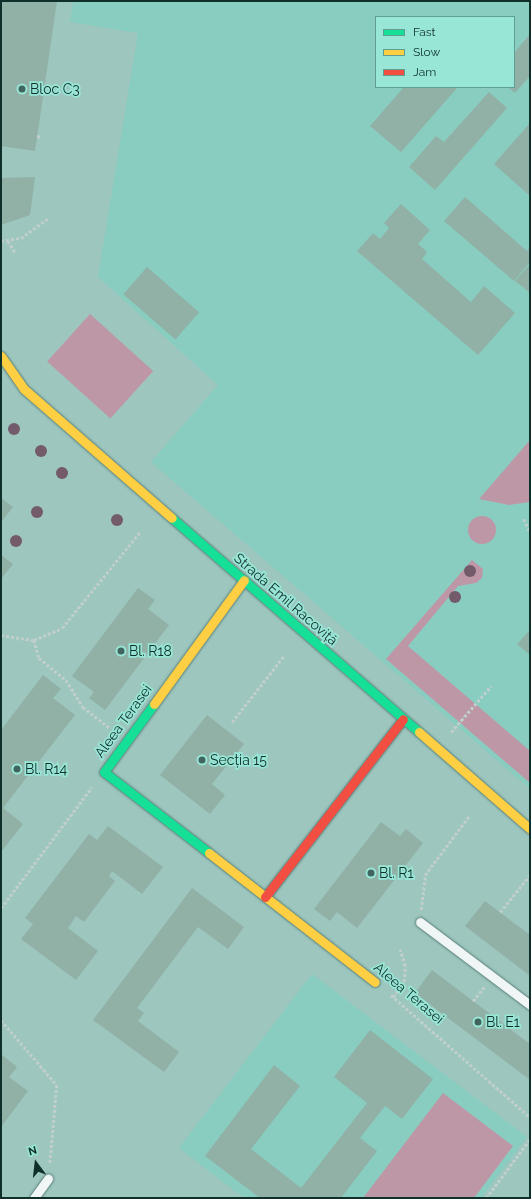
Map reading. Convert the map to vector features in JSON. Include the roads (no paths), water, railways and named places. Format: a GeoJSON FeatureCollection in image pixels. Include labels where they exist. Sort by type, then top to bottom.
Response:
{"type":"FeatureCollection","features":[{"type":"Feature","properties":{"kind":"street","name":"Strada Emil Racoviță"},"geometry":{"type":"LineString","coordinates":[[1,356],[24,389],[530,829]]}},
{"type":"Feature","properties":{"kind":"street","name":"Strada Emil Racoviță"},"geometry":{"type":"LineString","coordinates":[[8,385],[24,389]]}},
{"type":"Feature","properties":{"kind":"street","name":"Aleea Terasei"},"geometry":{"type":"LineString","coordinates":[[244,580],[104,772],[375,982]]}},
{"type":"Feature","properties":{"kind":"street"},"geometry":{"type":"LineString","coordinates":[[265,897],[403,719]]}},
{"type":"Feature","properties":{"kind":"lane"},"geometry":{"type":"LineString","coordinates":[[420,922],[530,1005]]}},
{"type":"Feature","properties":{"kind":"lane"},"geometry":{"type":"LineString","coordinates":[[34,1198],[48,1180]]}},
{"type":"Feature","properties":{"kind":"place","name":"Bloc C3"},"geometry":{"type":"Point","coordinates":[22,89]}},
{"type":"Feature","properties":{"kind":"place","name":"Bl. R18"},"geometry":{"type":"Point","coordinates":[121,651]}},
{"type":"Feature","properties":{"kind":"place","name":"Secția 15"},"geometry":{"type":"Point","coordinates":[202,760]}},
{"type":"Feature","properties":{"kind":"place","name":"Bl. R14"},"geometry":{"type":"Point","coordinates":[17,769]}},
{"type":"Feature","properties":{"kind":"place","name":"Bl. R1"},"geometry":{"type":"Point","coordinates":[371,873]}},
{"type":"Feature","properties":{"kind":"place","name":"Bl. E1"},"geometry":{"type":"Point","coordinates":[478,1022]}}]}
